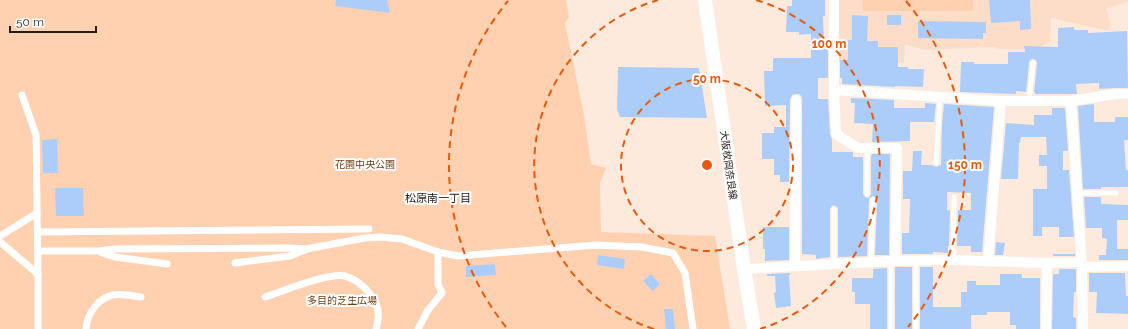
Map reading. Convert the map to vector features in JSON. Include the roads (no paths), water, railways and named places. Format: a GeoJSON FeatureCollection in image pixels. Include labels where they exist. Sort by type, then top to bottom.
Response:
{"type":"FeatureCollection","features":[{"type":"Feature","properties":{"kind":"main road","name":"大阪枚岡奈良線"},"geometry":{"type":"LineString","coordinates":[[705,0],[754,329]]}},
{"type":"Feature","properties":{"kind":"street"},"geometry":{"type":"LineString","coordinates":[[834,0],[834,90],[836,134],[858,148],[897,148],[893,261]]}},
{"type":"Feature","properties":{"kind":"street"},"geometry":{"type":"LineString","coordinates":[[834,90],[1001,101],[1071,101],[1115,94],[1128,94]]}},
{"type":"Feature","properties":{"kind":"street"},"geometry":{"type":"LineString","coordinates":[[22,95],[36,135],[38,329]]}},
{"type":"Feature","properties":{"kind":"street"},"geometry":{"type":"LineString","coordinates":[[795,266],[796,100]]}},
{"type":"Feature","properties":{"kind":"street"},"geometry":{"type":"LineString","coordinates":[[988,261],[1001,101]]}},
{"type":"Feature","properties":{"kind":"street"},"geometry":{"type":"LineString","coordinates":[[1071,101],[1082,264],[1083,329]]}},
{"type":"Feature","properties":{"kind":"street"},"geometry":{"type":"LineString","coordinates":[[0,236],[37,213]]}},
{"type":"Feature","properties":{"kind":"street"},"geometry":{"type":"LineString","coordinates":[[38,232],[369,229]]}},
{"type":"Feature","properties":{"kind":"street"},"geometry":{"type":"LineString","coordinates":[[235,263],[290,256],[306,249],[365,238],[381,237],[402,239],[438,252],[458,256],[596,245],[642,248],[673,253],[685,273],[693,329]]}},
{"type":"Feature","properties":{"kind":"street"},"geometry":{"type":"LineString","coordinates":[[0,242],[38,274]]}},
{"type":"Feature","properties":{"kind":"street"},"geometry":{"type":"LineString","coordinates":[[38,251],[98,252],[115,249],[306,249]]}},
{"type":"Feature","properties":{"kind":"street"},"geometry":{"type":"LineString","coordinates":[[98,252],[167,264]]}},
{"type":"Feature","properties":{"kind":"street"},"geometry":{"type":"LineString","coordinates":[[418,329],[428,310],[442,293],[438,284],[438,252]]}},
{"type":"Feature","properties":{"kind":"street"},"geometry":{"type":"LineString","coordinates":[[744,268],[916,260],[1128,266]]}},
{"type":"Feature","properties":{"kind":"street"},"geometry":{"type":"LineString","coordinates":[[1046,329],[1047,263]]}},
{"type":"Feature","properties":{"kind":"street"},"geometry":{"type":"LineString","coordinates":[[265,297],[328,276],[344,276],[356,281],[366,288],[374,299],[378,311],[378,322],[376,329]]}},
{"type":"Feature","properties":{"kind":"street"},"geometry":{"type":"LineString","coordinates":[[86,329],[86,321],[93,308],[101,300],[113,294],[126,294],[141,297]]}},
{"type":"Feature","properties":{"kind":"lane"},"geometry":{"type":"LineString","coordinates":[[1029,101],[1033,63]]}},
{"type":"Feature","properties":{"kind":"lane"},"geometry":{"type":"LineString","coordinates":[[936,163],[940,97]]}},
{"type":"Feature","properties":{"kind":"lane"},"geometry":{"type":"LineString","coordinates":[[867,148],[867,194]]}},
{"type":"Feature","properties":{"kind":"lane"},"geometry":{"type":"LineString","coordinates":[[1077,193],[1116,193]]}},
{"type":"Feature","properties":{"kind":"lane"},"geometry":{"type":"LineString","coordinates":[[952,260],[954,197]]}},
{"type":"Feature","properties":{"kind":"lane"},"geometry":{"type":"LineString","coordinates":[[871,262],[873,200]]}},
{"type":"Feature","properties":{"kind":"lane"},"geometry":{"type":"LineString","coordinates":[[834,209],[834,264]]}},
{"type":"Feature","properties":{"kind":"lane"},"geometry":{"type":"LineString","coordinates":[[916,260],[916,329]]}},
{"type":"Feature","properties":{"kind":"lane"},"geometry":{"type":"LineString","coordinates":[[891,329],[893,261]]}},
{"type":"Feature","properties":{"kind":"district","name":"松原南一丁目"},"geometry":{"type":"Point","coordinates":[438,198]}},
{"type":"Feature","properties":{"kind":"park label","name":"花園中央公園"},"geometry":{"type":"Point","coordinates":[365,164]}},
{"type":"Feature","properties":{"kind":"park label","name":"多目的芝生広場"},"geometry":{"type":"Point","coordinates":[342,300]}}]}
